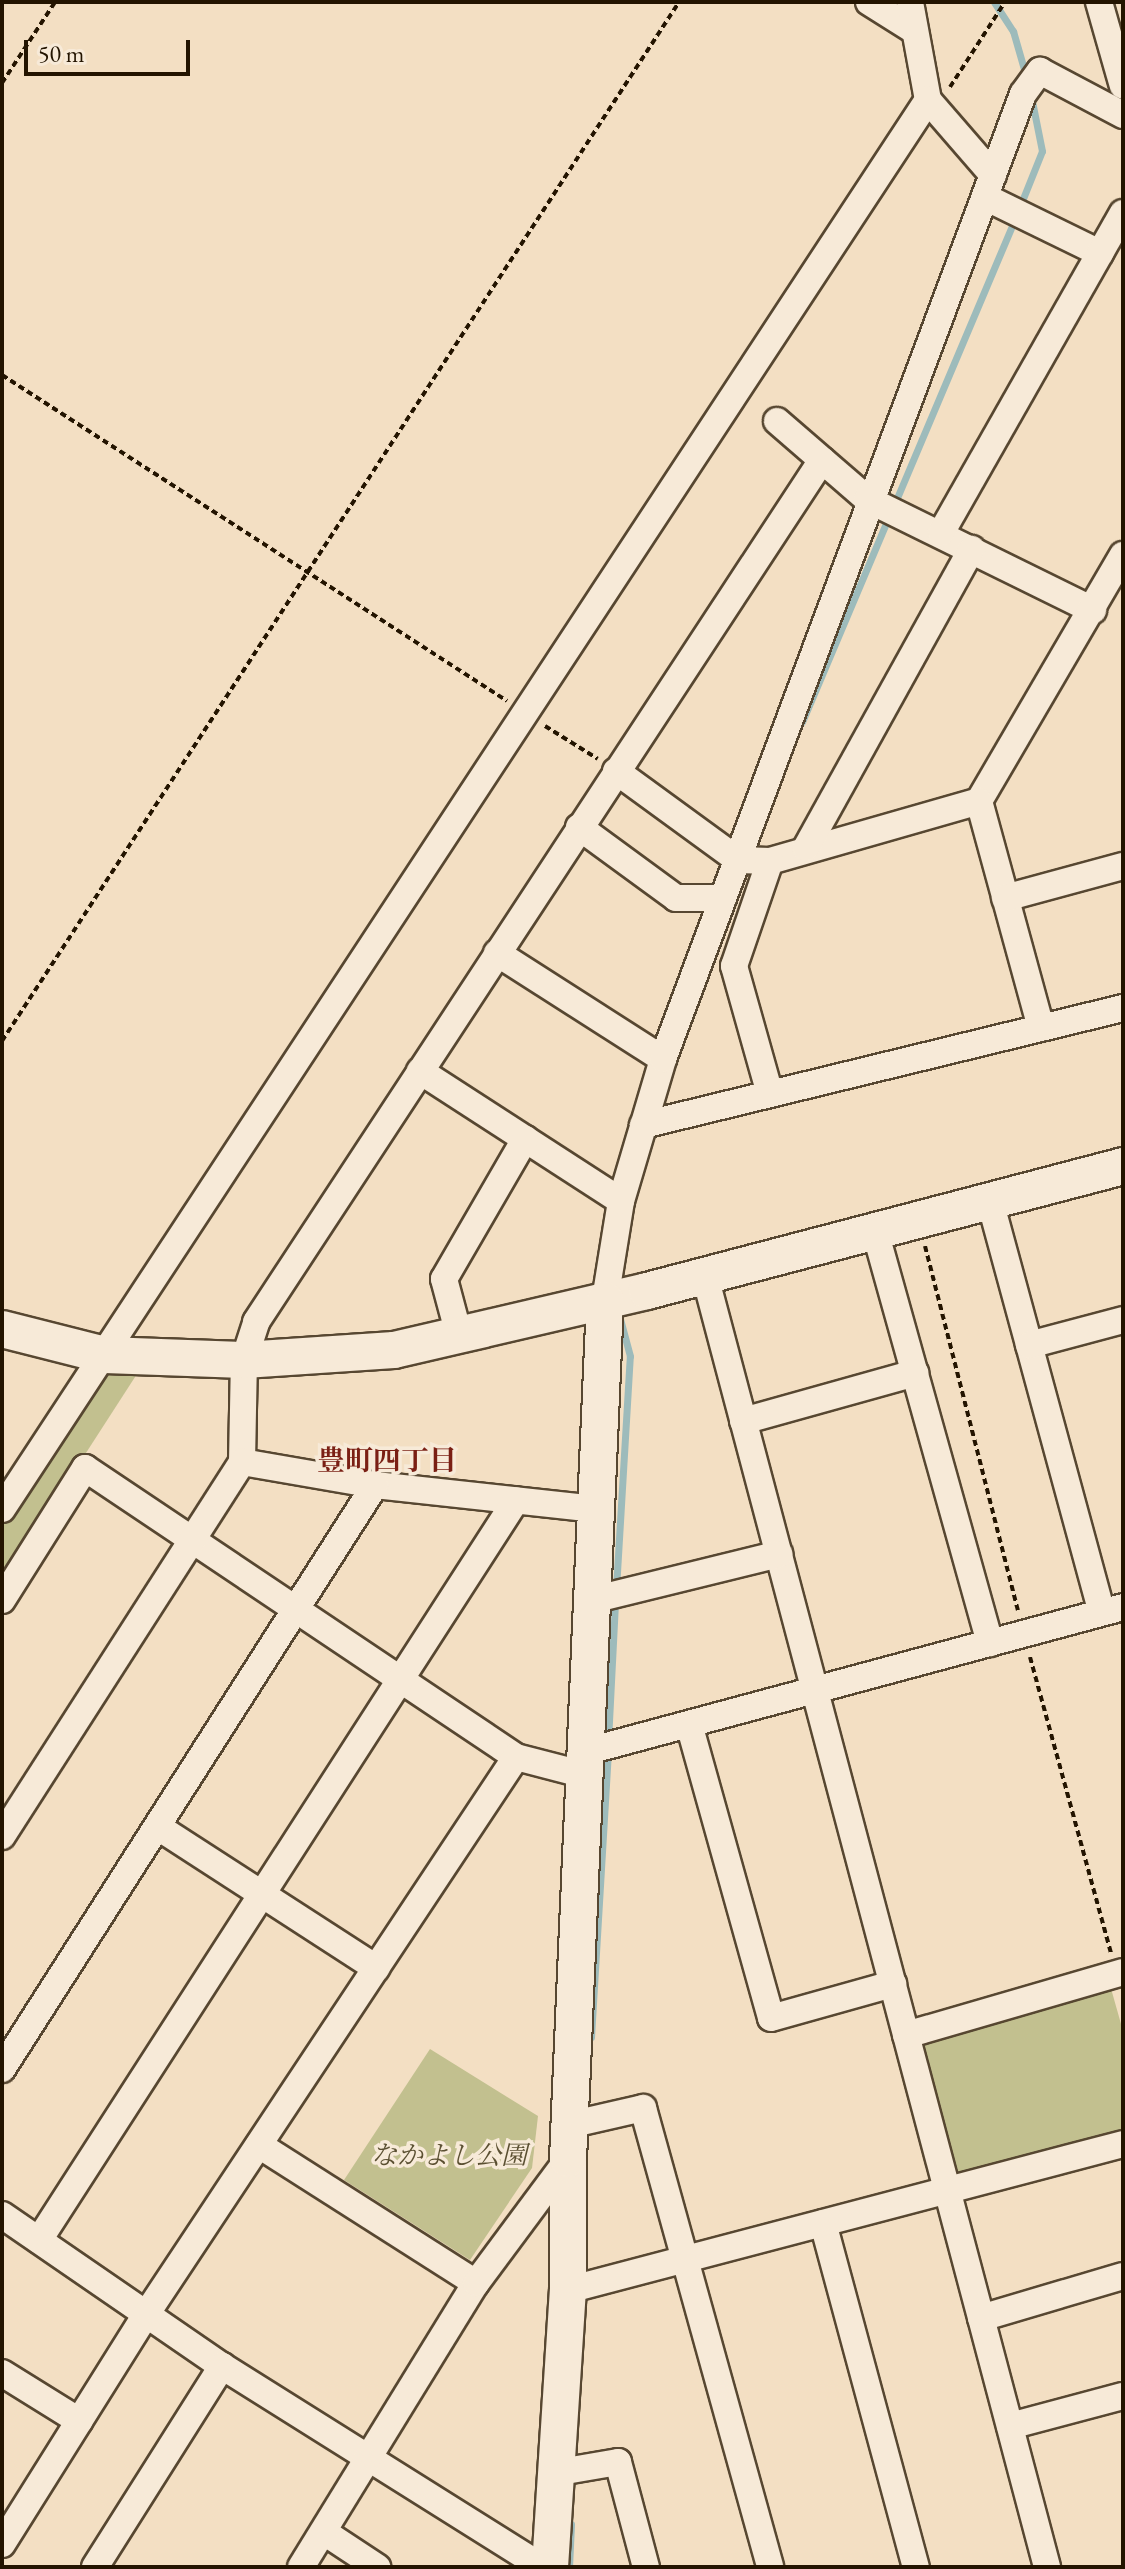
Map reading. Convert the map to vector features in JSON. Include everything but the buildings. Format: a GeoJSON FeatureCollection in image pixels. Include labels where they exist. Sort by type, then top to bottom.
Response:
{"type":"FeatureCollection","features":[{"type":"Feature","properties":{"kind":"street"},"geometry":{"type":"LineString","coordinates":[[869,2],[915,31]]}},
{"type":"Feature","properties":{"kind":"street"},"geometry":{"type":"LineString","coordinates":[[910,2],[928,100],[989,186],[1100,253]]}},
{"type":"Feature","properties":{"kind":"street"},"geometry":{"type":"LineString","coordinates":[[1099,2],[1123,86]]}},
{"type":"Feature","properties":{"kind":"street"},"geometry":{"type":"LineString","coordinates":[[2,2215],[222,2366],[537,2565],[554,2473],[568,2290],[568,2142],[605,1300],[621,1201],[663,1059],[867,499],[1029,84],[1040,71],[1123,115]]}},
{"type":"Feature","properties":{"kind":"street"},"geometry":{"type":"LineString","coordinates":[[2,1509],[523,711],[928,100]]}},
{"type":"Feature","properties":{"kind":"street"},"geometry":{"type":"LineString","coordinates":[[941,533],[1123,213]]}},
{"type":"Feature","properties":{"kind":"street"},"geometry":{"type":"LineString","coordinates":[[777,421],[867,499],[1093,610]]}},
{"type":"Feature","properties":{"kind":"street"},"geometry":{"type":"LineString","coordinates":[[2,1836],[242,1462],[244,1360],[256,1322],[822,460]]}},
{"type":"Feature","properties":{"kind":"street"},"geometry":{"type":"LineString","coordinates":[[806,848],[972,549]]}},
{"type":"Feature","properties":{"kind":"street"},"geometry":{"type":"LineString","coordinates":[[616,771],[738,860],[770,861],[806,848],[979,801],[1123,555]]}},
{"type":"Feature","properties":{"kind":"street"},"geometry":{"type":"LineString","coordinates":[[979,801],[1041,1028]]}},
{"type":"Feature","properties":{"kind":"street"},"geometry":{"type":"LineString","coordinates":[[579,827],[676,898],[723,898]]}},
{"type":"Feature","properties":{"kind":"street"},"geometry":{"type":"LineString","coordinates":[[770,861],[734,966],[770,1094]]}},
{"type":"Feature","properties":{"kind":"street"},"geometry":{"type":"LineString","coordinates":[[1005,898],[1123,866]]}},
{"type":"Feature","properties":{"kind":"street"},"geometry":{"type":"LineString","coordinates":[[497,953],[663,1059]]}},
{"type":"Feature","properties":{"kind":"street"},"geometry":{"type":"LineString","coordinates":[[643,1125],[1123,1008]]}},
{"type":"Feature","properties":{"kind":"street"},"geometry":{"type":"LineString","coordinates":[[420,1071],[621,1201]]}},
{"type":"Feature","properties":{"kind":"street"},"geometry":{"type":"LineString","coordinates":[[459,1335],[444,1279],[525,1139]]}},
{"type":"Feature","properties":{"kind":"street"},"geometry":{"type":"LineString","coordinates":[[2,1329],[105,1355],[244,1360],[394,1350],[705,1276],[1123,1166]]}},
{"type":"Feature","properties":{"kind":"street"},"geometry":{"type":"LineString","coordinates":[[2,1600],[85,1468],[516,1757],[586,1763],[689,1724],[1113,1610],[1029,1345],[990,1201]]}},
{"type":"Feature","properties":{"kind":"street"},"geometry":{"type":"LineString","coordinates":[[875,1231],[990,1643]]}},
{"type":"Feature","properties":{"kind":"street"},"geometry":{"type":"LineString","coordinates":[[705,1276],[1047,2567]]}},
{"type":"Feature","properties":{"kind":"street"},"geometry":{"type":"LineString","coordinates":[[1029,1345],[1123,1320]]}},
{"type":"Feature","properties":{"kind":"street"},"geometry":{"type":"LineString","coordinates":[[743,1421],[915,1373]]}},
{"type":"Feature","properties":{"kind":"street"},"geometry":{"type":"LineString","coordinates":[[242,1462],[375,1485],[596,1509]]}},
{"type":"Feature","properties":{"kind":"street"},"geometry":{"type":"LineString","coordinates":[[2,2069],[299,1610],[375,1485]]}},
{"type":"Feature","properties":{"kind":"street"},"geometry":{"type":"LineString","coordinates":[[39,2240],[404,1680],[516,1500]]}},
{"type":"Feature","properties":{"kind":"street"},"geometry":{"type":"LineString","coordinates":[[592,1600],[779,1554]]}},
{"type":"Feature","properties":{"kind":"street"},"geometry":{"type":"LineString","coordinates":[[689,1724],[771,2018],[893,1984]]}},
{"type":"Feature","properties":{"kind":"street"},"geometry":{"type":"LineString","coordinates":[[2,2543],[147,2313],[516,1757]]}},
{"type":"Feature","properties":{"kind":"street"},"geometry":{"type":"LineString","coordinates":[[158,1827],[376,1968]]}},
{"type":"Feature","properties":{"kind":"street"},"geometry":{"type":"LineString","coordinates":[[906,2035],[1123,1972]]}},
{"type":"Feature","properties":{"kind":"street"},"geometry":{"type":"LineString","coordinates":[[301,2567],[476,2283],[568,2142],[643,2108],[688,2259],[770,2567]]}},
{"type":"Feature","properties":{"kind":"street"},"geometry":{"type":"LineString","coordinates":[[568,2290],[1123,2144]]}},
{"type":"Feature","properties":{"kind":"street"},"geometry":{"type":"LineString","coordinates":[[259,2145],[476,2283]]}},
{"type":"Feature","properties":{"kind":"street"},"geometry":{"type":"LineString","coordinates":[[823,2223],[916,2567]]}},
{"type":"Feature","properties":{"kind":"street"},"geometry":{"type":"LineString","coordinates":[[981,2318],[1123,2276]]}},
{"type":"Feature","properties":{"kind":"street"},"geometry":{"type":"LineString","coordinates":[[95,2567],[222,2366]]}},
{"type":"Feature","properties":{"kind":"street"},"geometry":{"type":"LineString","coordinates":[[2,2373],[79,2421]]}},
{"type":"Feature","properties":{"kind":"street"},"geometry":{"type":"LineString","coordinates":[[1010,2426],[1123,2396]]}},
{"type":"Feature","properties":{"kind":"street"},"geometry":{"type":"LineString","coordinates":[[554,2473],[618,2462],[646,2567]]}},
{"type":"Feature","properties":{"kind":"street"},"geometry":{"type":"LineString","coordinates":[[324,2532],[377,2567]]}},
{"type":"Feature","properties":{"kind":"path"},"geometry":{"type":"LineString","coordinates":[[2,83],[55,2]]}},
{"type":"Feature","properties":{"kind":"path"},"geometry":{"type":"LineString","coordinates":[[2,1041],[679,2]]}},
{"type":"Feature","properties":{"kind":"path"},"geometry":{"type":"LineString","coordinates":[[991,24],[1005,2]]}},
{"type":"Feature","properties":{"kind":"path"},"geometry":{"type":"LineString","coordinates":[[2,375],[616,771]]}},
{"type":"Feature","properties":{"kind":"green space"},"geometry":{"type":"Polygon","coordinates":[[[107,1358],[146,1360],[2,1583],[2,1517],[107,1358]]]}},
{"type":"Feature","properties":{"kind":"green space"},"geometry":{"type":"Polygon","coordinates":[[[1110,1985],[1123,2031],[1123,2132],[959,2179],[922,2042],[1110,1985]]]}},
{"type":"Feature","properties":{"kind":"green space","name":"なかよし公園"},"geometry":{"type":"Polygon","coordinates":[[[430,2049],[538,2116],[532,2168],[470,2260],[344,2180],[430,2049]]]}},
{"type":"Feature","properties":{"kind":"waterway"},"geometry":{"type":"LineString","coordinates":[[994,2],[1013,31],[1026,76]]}},
{"type":"Feature","properties":{"kind":"waterway"},"geometry":{"type":"LineString","coordinates":[[1020,206],[1042,151],[1031,96]]}},
{"type":"Feature","properties":{"kind":"waterway"},"geometry":{"type":"LineString","coordinates":[[894,505],[1015,218]]}},
{"type":"Feature","properties":{"kind":"waterway"},"geometry":{"type":"LineString","coordinates":[[802,722],[889,516]]}},
{"type":"Feature","properties":{"kind":"waterway"},"geometry":{"type":"LineString","coordinates":[[616,1589],[630,1356],[620,1319]]}},
{"type":"Feature","properties":{"kind":"waterway"},"geometry":{"type":"LineString","coordinates":[[608,1741],[615,1602]]}},
{"type":"Feature","properties":{"kind":"waterway"},"geometry":{"type":"LineString","coordinates":[[591,2037],[608,1753]]}},
{"type":"Feature","properties":{"kind":"waterway"},"geometry":{"type":"LineString","coordinates":[[569,2567],[571,2524]]}},
{"type":"Feature","properties":{"kind":"district","name":"豊町四丁目"},"geometry":{"type":"Point","coordinates":[387,1460]}}]}
